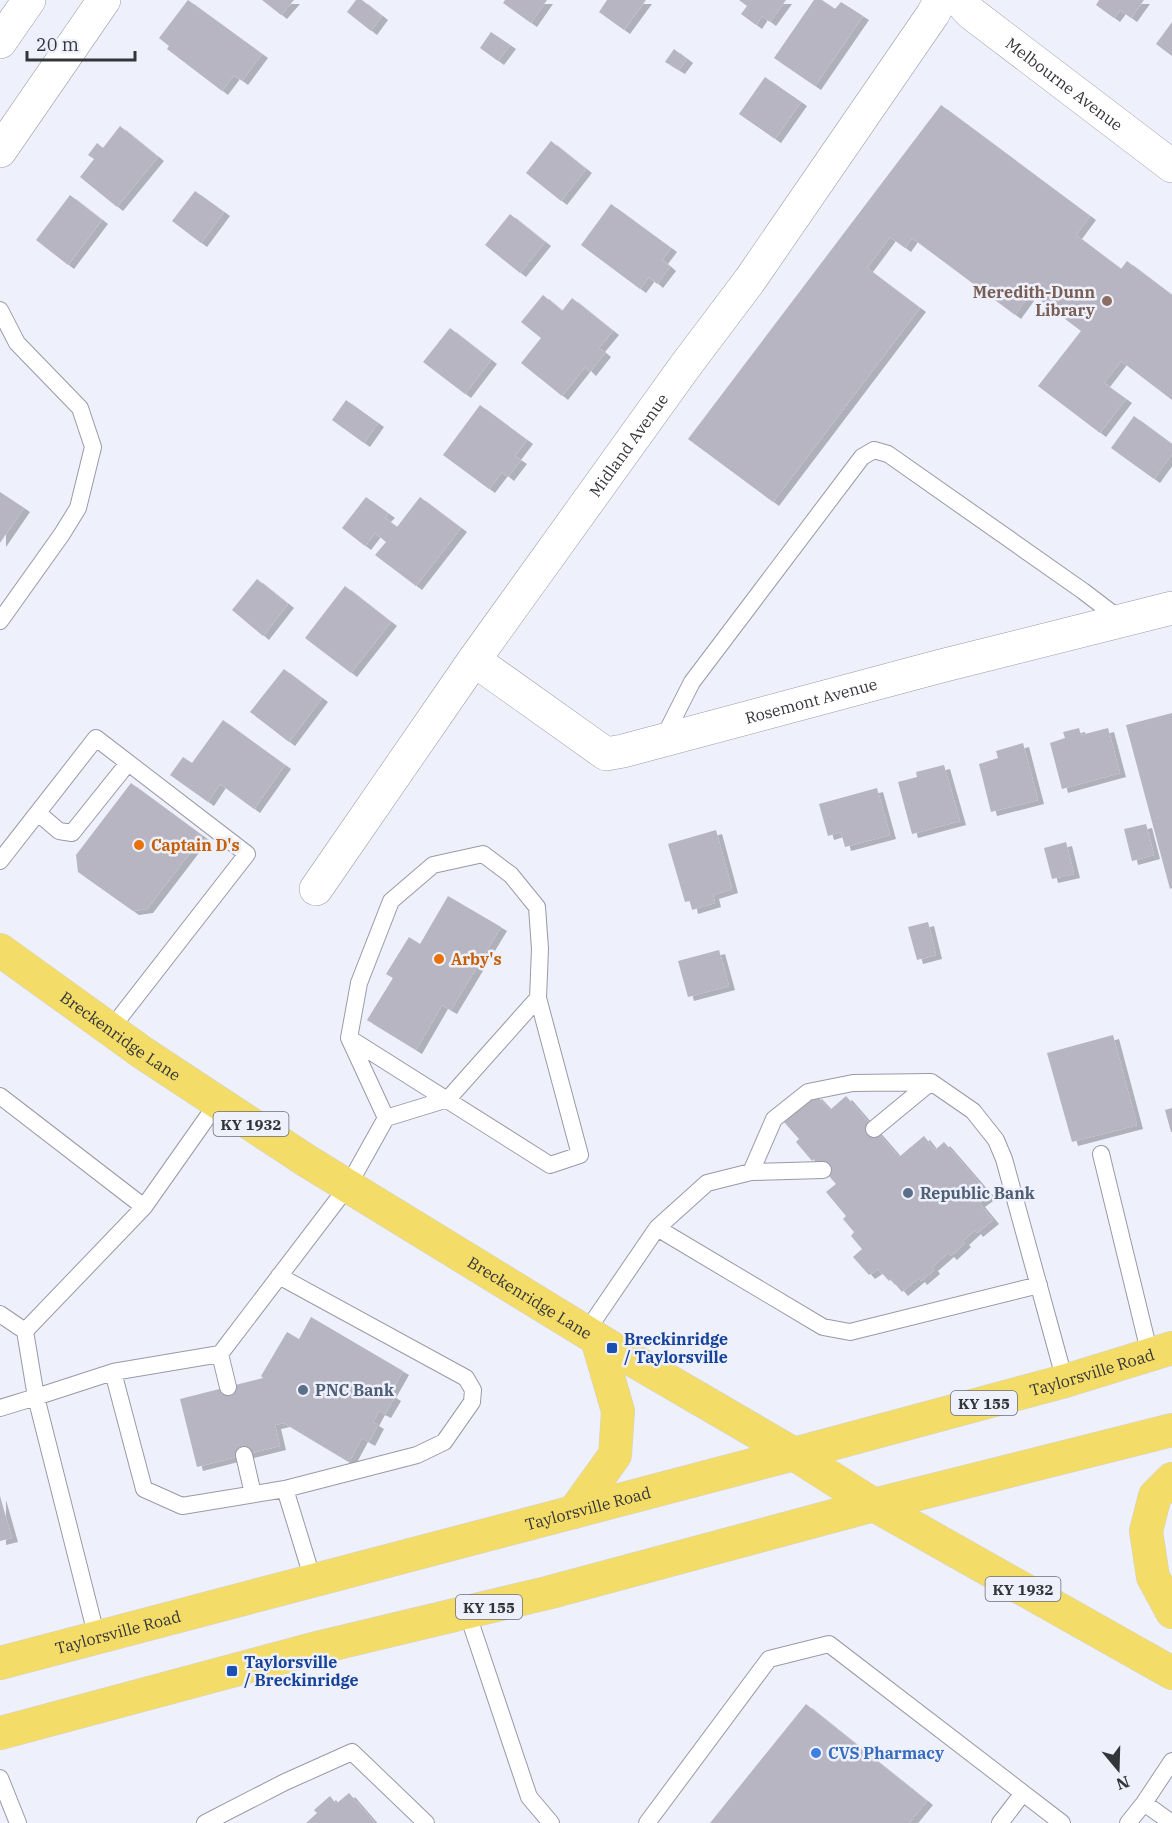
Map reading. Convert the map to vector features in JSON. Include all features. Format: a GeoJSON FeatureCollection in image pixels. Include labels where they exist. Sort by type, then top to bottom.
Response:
{"type":"FeatureCollection","features":[{"type":"Feature","properties":{"kind":"main road","name":"Breckenridge Lane"},"geometry":{"type":"LineString","coordinates":[[0,950],[110,1030],[348,1186],[592,1335],[794,1454],[874,1505],[1172,1673]]}},
{"type":"Feature","properties":{"kind":"main road"},"geometry":{"type":"LineString","coordinates":[[574,1512],[615,1455],[618,1411],[592,1335]]}},
{"type":"Feature","properties":{"kind":"main road","name":"Taylorsville Road"},"geometry":{"type":"LineString","coordinates":[[0,1663],[794,1454],[1065,1381],[1161,1351]]}},
{"type":"Feature","properties":{"kind":"main road","name":"KY 155"},"geometry":{"type":"LineString","coordinates":[[0,1733],[321,1647],[467,1612],[874,1505],[1172,1430]]}},
{"type":"Feature","properties":{"kind":"main road"},"geometry":{"type":"LineString","coordinates":[[1172,1479],[1155,1496],[1146,1531],[1153,1577],[1172,1612]]}},
{"type":"Feature","properties":{"kind":"street"},"geometry":{"type":"LineString","coordinates":[[0,42],[29,0]]}},
{"type":"Feature","properties":{"kind":"street"},"geometry":{"type":"LineString","coordinates":[[0,151],[104,0]]}},
{"type":"Feature","properties":{"kind":"street","name":"Midland Avenue"},"geometry":{"type":"LineString","coordinates":[[316,889],[474,660],[679,374],[750,280],[933,14],[940,0]]}},
{"type":"Feature","properties":{"kind":"street","name":"Melbourne Avenue"},"geometry":{"type":"LineString","coordinates":[[959,0],[971,13],[1172,166]]}},
{"type":"Feature","properties":{"kind":"street","name":"Rosemont Avenue"},"geometry":{"type":"LineString","coordinates":[[474,660],[606,754],[1172,608]]}},
{"type":"Feature","properties":{"kind":"lane"},"geometry":{"type":"LineString","coordinates":[[0,310],[17,343],[80,408],[93,447],[78,507],[62,534],[0,621]]}},
{"type":"Feature","properties":{"kind":"lane"},"geometry":{"type":"LineString","coordinates":[[662,741],[692,682],[862,457],[874,450],[888,454],[1083,591],[1120,620]]}},
{"type":"Feature","properties":{"kind":"lane"},"geometry":{"type":"LineString","coordinates":[[0,861],[96,738],[247,854],[110,1030]]}},
{"type":"Feature","properties":{"kind":"lane"},"geometry":{"type":"LineString","coordinates":[[38,813],[59,831],[72,833],[128,763]]}},
{"type":"Feature","properties":{"kind":"lane"},"geometry":{"type":"LineString","coordinates":[[349,1038],[550,1165],[580,1155],[538,998],[540,949],[537,908],[511,874],[483,854],[432,865],[391,901],[359,983],[349,1038],[386,1118]]}},
{"type":"Feature","properties":{"kind":"lane"},"geometry":{"type":"LineString","coordinates":[[0,1408],[113,1372],[220,1354],[348,1186],[386,1118],[448,1099],[538,998]]}},
{"type":"Feature","properties":{"kind":"lane"},"geometry":{"type":"LineString","coordinates":[[751,1172],[774,1119],[808,1092],[853,1083],[931,1083],[973,1111],[996,1140],[1004,1159],[1065,1381]]}},
{"type":"Feature","properties":{"kind":"lane"},"geometry":{"type":"LineString","coordinates":[[874,1129],[931,1083]]}},
{"type":"Feature","properties":{"kind":"lane"},"geometry":{"type":"LineString","coordinates":[[0,1096],[144,1207]]}},
{"type":"Feature","properties":{"kind":"lane"},"geometry":{"type":"LineString","coordinates":[[25,1330],[144,1207],[218,1102]]}},
{"type":"Feature","properties":{"kind":"lane"},"geometry":{"type":"LineString","coordinates":[[1101,1154],[1161,1351]]}},
{"type":"Feature","properties":{"kind":"lane"},"geometry":{"type":"LineString","coordinates":[[592,1335],[657,1228],[707,1183],[751,1172],[823,1170]]}},
{"type":"Feature","properties":{"kind":"lane"},"geometry":{"type":"LineString","coordinates":[[657,1228],[823,1327],[850,1332],[1039,1285]]}},
{"type":"Feature","properties":{"kind":"lane"},"geometry":{"type":"LineString","coordinates":[[113,1372],[144,1489],[182,1506],[285,1489],[417,1455],[444,1442],[472,1402],[473,1390],[466,1378],[279,1276]]}},
{"type":"Feature","properties":{"kind":"lane"},"geometry":{"type":"LineString","coordinates":[[0,1314],[25,1330],[36,1397],[97,1638]]}},
{"type":"Feature","properties":{"kind":"lane"},"geometry":{"type":"LineString","coordinates":[[220,1354],[228,1387]]}},
{"type":"Feature","properties":{"kind":"lane"},"geometry":{"type":"LineString","coordinates":[[244,1455],[253,1494]]}},
{"type":"Feature","properties":{"kind":"lane"},"geometry":{"type":"LineString","coordinates":[[285,1489],[313,1580]]}},
{"type":"Feature","properties":{"kind":"lane"},"geometry":{"type":"LineString","coordinates":[[467,1612],[529,1797],[551,1823]]}},
{"type":"Feature","properties":{"kind":"lane"},"geometry":{"type":"LineString","coordinates":[[647,1823],[769,1659],[829,1644],[1062,1823]]}},
{"type":"Feature","properties":{"kind":"lane"},"geometry":{"type":"LineString","coordinates":[[205,1823],[285,1782],[352,1752],[426,1823]]}},
{"type":"Feature","properties":{"kind":"lane"},"geometry":{"type":"LineString","coordinates":[[1128,1823],[1172,1761]]}},
{"type":"Feature","properties":{"kind":"lane"},"geometry":{"type":"LineString","coordinates":[[0,1779],[18,1823]]}},
{"type":"Feature","properties":{"kind":"lane"},"geometry":{"type":"LineString","coordinates":[[1000,1823],[1023,1793]]}},
{"type":"Feature","properties":{"kind":"lane"},"geometry":{"type":"LineString","coordinates":[[1144,1803],[1172,1823]]}},
{"type":"Feature","properties":{"kind":"building"},"geometry":{"type":"Polygon","coordinates":[[[188,0],[262,54],[242,81],[234,75],[222,91],[167,49],[169,46],[159,38],[188,0]]]}},
{"type":"Feature","properties":{"kind":"building"},"geometry":{"type":"Polygon","coordinates":[[[262,0],[294,0],[281,15],[262,0]]]}},
{"type":"Feature","properties":{"kind":"building"},"geometry":{"type":"Polygon","coordinates":[[[356,0],[362,0],[382,16],[371,31],[347,12],[356,0]]]}},
{"type":"Feature","properties":{"kind":"building"},"geometry":{"type":"Polygon","coordinates":[[[505,0],[547,0],[531,23],[503,3],[505,0]]]}},
{"type":"Feature","properties":{"kind":"building"},"geometry":{"type":"Polygon","coordinates":[[[607,0],[646,0],[624,30],[599,12],[607,0]]]}},
{"type":"Feature","properties":{"kind":"building"},"geometry":{"type":"Polygon","coordinates":[[[739,0],[786,0],[770,22],[762,16],[756,25],[741,14],[747,6],[739,0]]]}},
{"type":"Feature","properties":{"kind":"building"},"geometry":{"type":"Polygon","coordinates":[[[814,0],[822,0],[835,9],[841,2],[863,16],[815,86],[774,58],[814,0]]]}},
{"type":"Feature","properties":{"kind":"building"},"geometry":{"type":"Polygon","coordinates":[[[1099,0],[1144,0],[1131,18],[1120,10],[1114,18],[1096,5],[1099,0]]]}},
{"type":"Feature","properties":{"kind":"building"},"geometry":{"type":"Polygon","coordinates":[[[1172,22],[1172,56],[1156,44],[1172,22]]]}},
{"type":"Feature","properties":{"kind":"building"},"geometry":{"type":"Polygon","coordinates":[[[491,32],[510,45],[498,61],[480,48],[491,32]]]}},
{"type":"Feature","properties":{"kind":"building"},"geometry":{"type":"Polygon","coordinates":[[[674,49],[687,59],[679,70],[665,62],[674,49]]]}},
{"type":"Feature","properties":{"kind":"building"},"geometry":{"type":"Polygon","coordinates":[[[765,77],[801,102],[775,139],[739,114],[765,77]]]}},
{"type":"Feature","properties":{"kind":"building","name":"Meredith-Dunn Library"},"geometry":{"type":"Polygon","coordinates":[[[941,105],[1090,216],[1076,235],[1121,269],[1127,261],[1172,295],[1172,400],[1121,361],[1104,383],[1126,399],[1100,433],[1038,386],[1081,331],[1031,293],[1015,315],[912,238],[905,248],[890,237],[867,268],[920,308],[773,502],[688,439],[941,105]]]}},
{"type":"Feature","properties":{"kind":"building"},"geometry":{"type":"Polygon","coordinates":[[[120,126],[158,157],[117,207],[80,177],[94,159],[88,155],[97,143],[103,148],[120,126]]]}},
{"type":"Feature","properties":{"kind":"building"},"geometry":{"type":"Polygon","coordinates":[[[551,141],[586,169],[561,201],[526,173],[551,141]]]}},
{"type":"Feature","properties":{"kind":"building"},"geometry":{"type":"Polygon","coordinates":[[[195,191],[224,212],[201,243],[172,221],[195,191]]]}},
{"type":"Feature","properties":{"kind":"building"},"geometry":{"type":"Polygon","coordinates":[[[70,195],[102,220],[68,265],[36,240],[70,195]]]}},
{"type":"Feature","properties":{"kind":"building"},"geometry":{"type":"Polygon","coordinates":[[[611,204],[671,248],[662,260],[670,267],[657,284],[649,277],[640,289],[581,245],[611,204]]]}},
{"type":"Feature","properties":{"kind":"building"},"geometry":{"type":"Polygon","coordinates":[[[510,214],[545,242],[520,273],[485,245],[510,214]]]}},
{"type":"Feature","properties":{"kind":"building"},"geometry":{"type":"Polygon","coordinates":[[[543,295],[562,311],[572,298],[613,331],[599,348],[605,353],[590,372],[585,367],[562,396],[521,363],[541,338],[521,322],[543,295]]]}},
{"type":"Feature","properties":{"kind":"building"},"geometry":{"type":"Polygon","coordinates":[[[450,328],[491,360],[465,394],[423,362],[450,328]]]}},
{"type":"Feature","properties":{"kind":"building"},"geometry":{"type":"Polygon","coordinates":[[[346,400],[378,423],[364,443],[332,420],[346,400]]]}},
{"type":"Feature","properties":{"kind":"building"},"geometry":{"type":"Polygon","coordinates":[[[480,405],[527,440],[515,456],[521,460],[508,477],[502,472],[489,489],[443,455],[480,405]]]}},
{"type":"Feature","properties":{"kind":"building"},"geometry":{"type":"Polygon","coordinates":[[[1134,416],[1172,444],[1172,454],[1154,479],[1111,448],[1134,416]]]}},
{"type":"Feature","properties":{"kind":"building"},"geometry":{"type":"Polygon","coordinates":[[[0,492],[24,508],[0,543],[0,492]]]}},
{"type":"Feature","properties":{"kind":"building"},"geometry":{"type":"Polygon","coordinates":[[[366,497],[389,514],[385,518],[397,527],[420,497],[461,528],[416,586],[375,555],[386,542],[375,533],[365,546],[342,528],[366,497]]]}},
{"type":"Feature","properties":{"kind":"building"},"geometry":{"type":"Polygon","coordinates":[[[257,579],[288,604],[263,636],[232,610],[257,579]]]}},
{"type":"Feature","properties":{"kind":"building"},"geometry":{"type":"Polygon","coordinates":[[[345,586],[391,622],[351,673],[305,638],[345,586]]]}},
{"type":"Feature","properties":{"kind":"building"},"geometry":{"type":"Polygon","coordinates":[[[284,669],[322,698],[289,742],[250,712],[284,669]]]}},
{"type":"Feature","properties":{"kind":"building"},"geometry":{"type":"Polygon","coordinates":[[[1172,713],[1172,888],[1170,889],[1126,725],[1172,713]]]}},
{"type":"Feature","properties":{"kind":"building"},"geometry":{"type":"Polygon","coordinates":[[[223,720],[285,765],[254,809],[220,784],[208,802],[170,775],[183,757],[192,763],[223,720]]]}},
{"type":"Feature","properties":{"kind":"building"},"geometry":{"type":"Polygon","coordinates":[[[1079,728],[1081,735],[1108,728],[1120,773],[1062,789],[1050,743],[1065,738],[1063,732],[1079,728]]]}},
{"type":"Feature","properties":{"kind":"building"},"geometry":{"type":"Polygon","coordinates":[[[1023,743],[1038,800],[991,812],[979,764],[998,758],[996,751],[1023,743]]]}},
{"type":"Feature","properties":{"kind":"building"},"geometry":{"type":"Polygon","coordinates":[[[944,765],[960,821],[912,834],[898,782],[917,777],[916,772],[944,765]]]}},
{"type":"Feature","properties":{"kind":"building","name":"Captain D's"},"geometry":{"type":"Polygon","coordinates":[[[131,783],[203,836],[147,909],[133,911],[78,872],[76,855],[131,783]]]}},
{"type":"Feature","properties":{"kind":"building"},"geometry":{"type":"Polygon","coordinates":[[[877,788],[890,835],[845,847],[841,832],[828,836],[819,804],[877,788]]]}},
{"type":"Feature","properties":{"kind":"building"},"geometry":{"type":"Polygon","coordinates":[[[1146,824],[1154,855],[1132,861],[1124,829],[1146,824]]]}},
{"type":"Feature","properties":{"kind":"building"},"geometry":{"type":"Polygon","coordinates":[[[716,830],[732,889],[713,895],[715,903],[692,910],[690,901],[685,902],[668,844],[716,830]]]}},
{"type":"Feature","properties":{"kind":"building"},"geometry":{"type":"Polygon","coordinates":[[[1066,842],[1074,874],[1052,879],[1044,848],[1066,842]]]}},
{"type":"Feature","properties":{"kind":"building","name":"Arby's"},"geometry":{"type":"Polygon","coordinates":[[[448,896],[501,927],[451,1010],[442,1005],[416,1050],[367,1020],[393,978],[386,974],[409,937],[420,944],[448,896]]]}},
{"type":"Feature","properties":{"kind":"building"},"geometry":{"type":"Polygon","coordinates":[[[928,922],[936,955],[917,960],[908,927],[928,922]]]}},
{"type":"Feature","properties":{"kind":"building"},"geometry":{"type":"Polygon","coordinates":[[[719,950],[729,986],[688,997],[678,961],[719,950]]]}},
{"type":"Feature","properties":{"kind":"building"},"geometry":{"type":"Polygon","coordinates":[[[1113,1035],[1137,1125],[1072,1142],[1047,1053],[1113,1035]]]}},
{"type":"Feature","properties":{"kind":"building","name":"Republic Bank"},"geometry":{"type":"Polygon","coordinates":[[[816,1095],[830,1110],[846,1096],[899,1157],[924,1136],[935,1150],[944,1142],[990,1195],[979,1203],[993,1220],[977,1233],[975,1230],[951,1256],[948,1253],[932,1267],[934,1270],[921,1281],[919,1278],[902,1292],[878,1269],[869,1275],[853,1257],[862,1249],[851,1236],[854,1232],[843,1219],[846,1216],[826,1192],[836,1184],[796,1142],[799,1139],[784,1122],[816,1095]]]}},
{"type":"Feature","properties":{"kind":"building"},"geometry":{"type":"Polygon","coordinates":[[[1172,1108],[1172,1132],[1171,1132],[1165,1110],[1172,1108]]]}},
{"type":"Feature","properties":{"kind":"building","name":"PNC Bank"},"geometry":{"type":"Polygon","coordinates":[[[311,1317],[403,1371],[390,1394],[395,1397],[385,1414],[379,1411],[373,1422],[378,1425],[369,1442],[362,1438],[349,1462],[284,1423],[275,1425],[280,1446],[197,1467],[180,1399],[263,1378],[261,1376],[287,1332],[299,1339],[311,1317]]]}},
{"type":"Feature","properties":{"kind":"building"},"geometry":{"type":"Polygon","coordinates":[[[0,1496],[12,1538],[0,1541],[0,1496]]]}},
{"type":"Feature","properties":{"kind":"building","name":"CVS Pharmacy"},"geometry":{"type":"Polygon","coordinates":[[[806,1704],[927,1801],[909,1823],[710,1823],[806,1704]]]}},
{"type":"Feature","properties":{"kind":"building"},"geometry":{"type":"Polygon","coordinates":[[[349,1793],[375,1823],[306,1823],[317,1813],[314,1810],[330,1796],[336,1804],[349,1793]]]}},
{"type":"Feature","properties":{"kind":"place","name":"Meredith-Dunn Library"},"geometry":{"type":"Point","coordinates":[1107,301]}},
{"type":"Feature","properties":{"kind":"place","name":"Captain D's"},"geometry":{"type":"Point","coordinates":[139,845]}},
{"type":"Feature","properties":{"kind":"place","name":"Arby's"},"geometry":{"type":"Point","coordinates":[439,959]}},
{"type":"Feature","properties":{"kind":"place","name":"Republic Bank"},"geometry":{"type":"Point","coordinates":[908,1193]}},
{"type":"Feature","properties":{"kind":"place","name":"Breckinridge / Taylorsville"},"geometry":{"type":"Point","coordinates":[612,1348]}},
{"type":"Feature","properties":{"kind":"place","name":"PNC Bank"},"geometry":{"type":"Point","coordinates":[303,1390]}},
{"type":"Feature","properties":{"kind":"place","name":"Taylorsville / Breckinridge"},"geometry":{"type":"Point","coordinates":[232,1671]}},
{"type":"Feature","properties":{"kind":"place","name":"CVS Pharmacy"},"geometry":{"type":"Point","coordinates":[816,1753]}}]}
